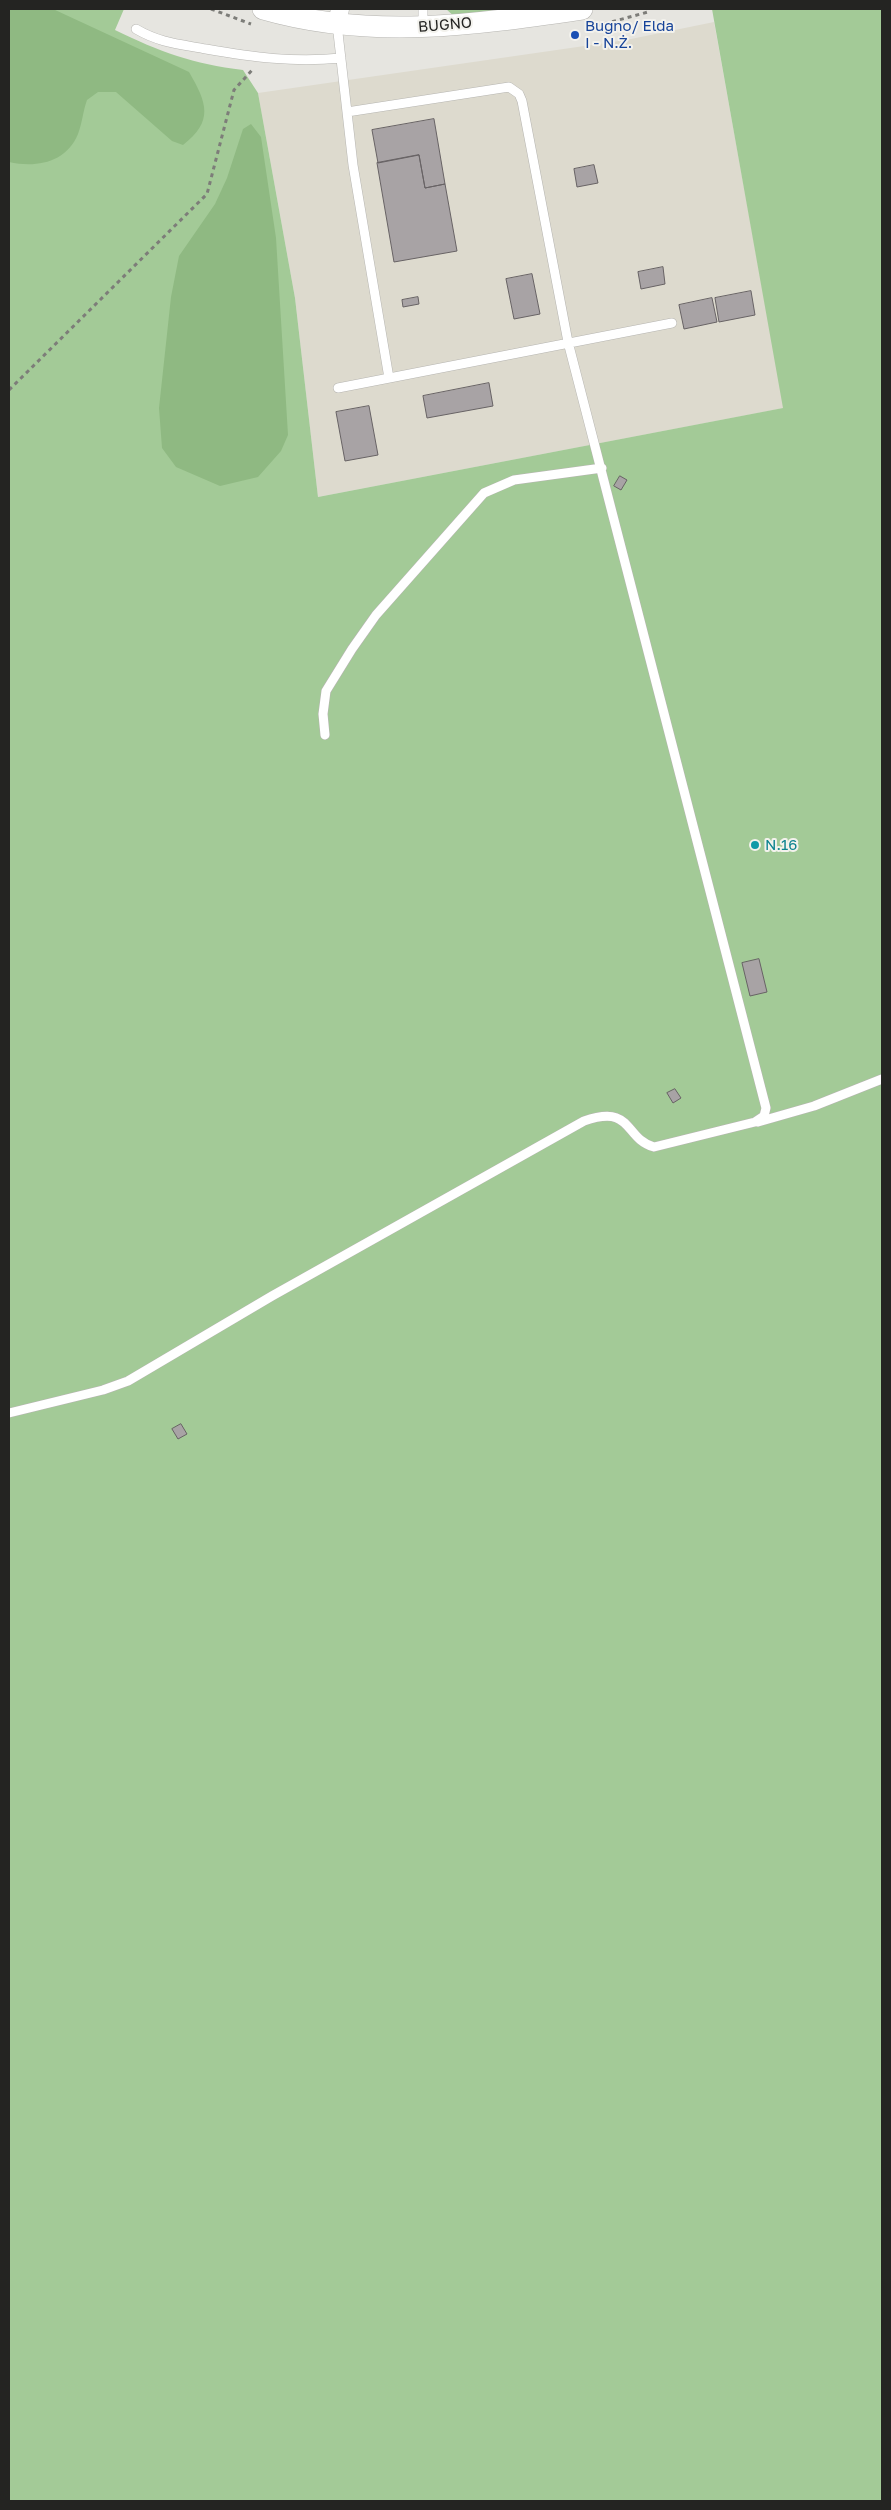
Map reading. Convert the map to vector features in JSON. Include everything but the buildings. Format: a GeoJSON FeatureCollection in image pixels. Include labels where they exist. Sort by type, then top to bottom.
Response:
{"type":"FeatureCollection","features":[{"type":"Feature","properties":{"kind":"street","name":"BUGNO"},"geometry":{"type":"LineString","coordinates":[[263,9],[299,19],[338,17],[388,29],[423,18],[582,9]]}},
{"type":"Feature","properties":{"kind":"lane"},"geometry":{"type":"LineString","coordinates":[[338,17],[353,165],[389,378]]}},
{"type":"Feature","properties":{"kind":"lane"},"geometry":{"type":"LineString","coordinates":[[136,29],[155,40],[263,59],[303,61],[341,58]]}},
{"type":"Feature","properties":{"kind":"lane"},"geometry":{"type":"LineString","coordinates":[[347,112],[509,87],[515,90],[522,101],[568,342],[766,1108],[764,1116],[755,1122]]}},
{"type":"Feature","properties":{"kind":"lane"},"geometry":{"type":"LineString","coordinates":[[338,388],[672,323]]}},
{"type":"Feature","properties":{"kind":"lane"},"geometry":{"type":"LineString","coordinates":[[325,735],[323,714],[326,691],[352,649],[376,616],[484,493],[514,480],[602,468]]}},
{"type":"Feature","properties":{"kind":"lane"},"geometry":{"type":"LineString","coordinates":[[9,1414],[103,1390],[128,1381],[272,1296],[584,1121],[598,1116],[614,1117],[625,1122],[646,1144],[654,1147],[814,1106],[882,1079]]}},
{"type":"Feature","properties":{"kind":"path"},"geometry":{"type":"LineString","coordinates":[[9,390],[207,194],[234,90],[263,59]]}},
{"type":"Feature","properties":{"kind":"shaded area"},"geometry":{"type":"Polygon","coordinates":[[[714,22],[784,408],[318,497],[295,298],[258,93],[626,40],[714,22]]]}},
{"type":"Feature","properties":{"kind":"green space"},"geometry":{"type":"Polygon","coordinates":[[[9,9],[124,9],[115,30],[147,45],[192,61],[243,70],[258,93],[295,298],[318,497],[783,408],[712,9],[882,9],[882,2501],[9,2501],[9,9]]]}},
{"type":"Feature","properties":{"kind":"green space"},"geometry":{"type":"Polygon","coordinates":[[[9,9],[53,9],[189,72],[203,102],[203,120],[200,128],[183,145],[172,141],[116,92],[98,92],[87,100],[78,134],[73,144],[66,151],[58,157],[40,163],[19,164],[9,162],[9,9]]]}},
{"type":"Feature","properties":{"kind":"green space"},"geometry":{"type":"Polygon","coordinates":[[[446,9],[533,9],[456,18],[446,9]]]}},
{"type":"Feature","properties":{"kind":"green space"},"geometry":{"type":"Polygon","coordinates":[[[251,124],[261,137],[276,238],[288,435],[281,451],[258,477],[220,486],[176,467],[162,448],[159,408],[171,297],[179,256],[215,204],[227,178],[243,129],[251,124]]]}},
{"type":"Feature","properties":{"kind":"place","name":"Bugno/ Elda I - N.Ż."},"geometry":{"type":"Point","coordinates":[575,35]}},
{"type":"Feature","properties":{"kind":"place","name":"N.16"},"geometry":{"type":"Point","coordinates":[755,845]}}]}
